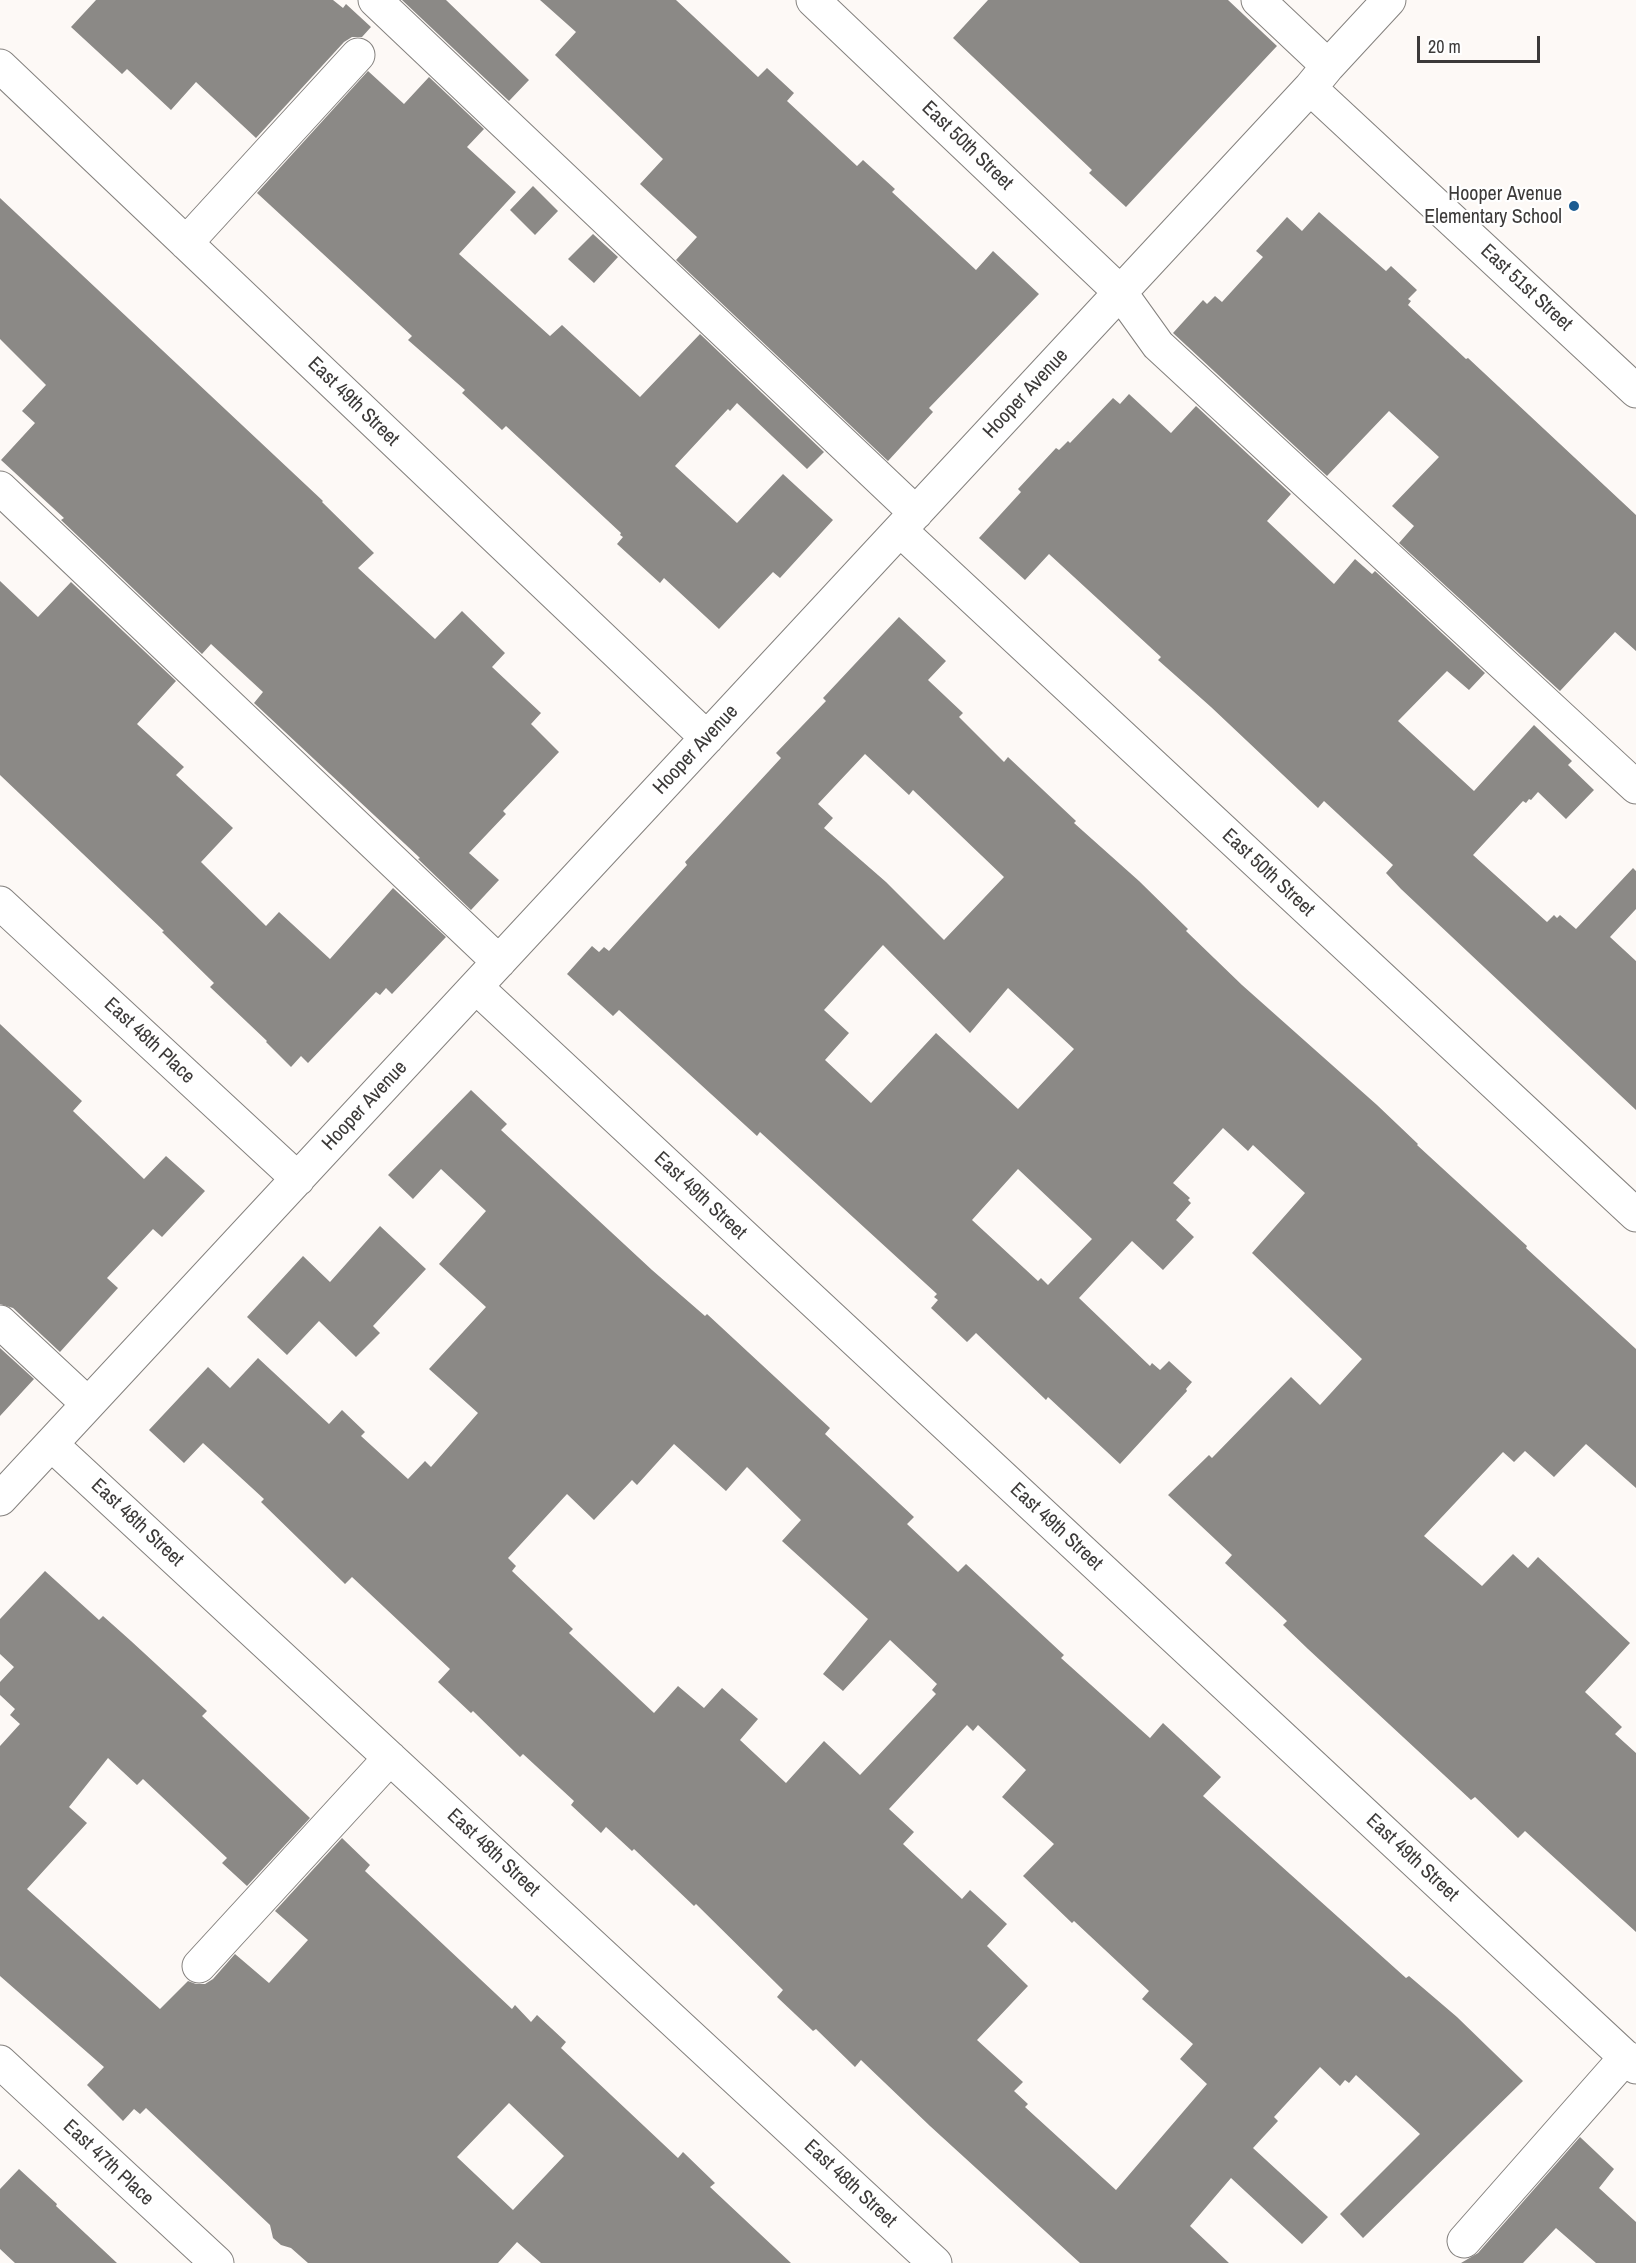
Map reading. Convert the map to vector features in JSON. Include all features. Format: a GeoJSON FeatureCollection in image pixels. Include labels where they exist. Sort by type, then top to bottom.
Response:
{"type":"FeatureCollection","features":[{"type":"Feature","properties":{"kind":"street","name":"East 50th Street"},"geometry":{"type":"LineString","coordinates":[[375,0],[908,522],[1636,1215]]}},
{"type":"Feature","properties":{"kind":"street","name":"East 50th Street"},"geometry":{"type":"LineString","coordinates":[[813,0],[1120,292],[1158,345],[1636,787]]}},
{"type":"Feature","properties":{"kind":"street","name":"East 51st Street"},"geometry":{"type":"LineString","coordinates":[[1258,0],[1319,77],[1636,391]]}},
{"type":"Feature","properties":{"kind":"street","name":"Hooper Avenue"},"geometry":{"type":"LineString","coordinates":[[0,1499],[908,522],[1389,0]]}},
{"type":"Feature","properties":{"kind":"street"},"geometry":{"type":"LineString","coordinates":[[186,243],[358,55]]}},
{"type":"Feature","properties":{"kind":"street","name":"East 49th Street"},"geometry":{"type":"LineString","coordinates":[[0,66],[707,738]]}},
{"type":"Feature","properties":{"kind":"street"},"geometry":{"type":"LineString","coordinates":[[0,488],[499,962]]}},
{"type":"Feature","properties":{"kind":"street","name":"East 48th Place"},"geometry":{"type":"LineString","coordinates":[[0,903],[298,1179]]}},
{"type":"Feature","properties":{"kind":"street","name":"East 49th Street"},"geometry":{"type":"LineString","coordinates":[[476,987],[1631,2062]]}},
{"type":"Feature","properties":{"kind":"street"},"geometry":{"type":"LineString","coordinates":[[0,1322],[88,1404]]}},
{"type":"Feature","properties":{"kind":"street","name":"East 48th Street"},"geometry":{"type":"LineString","coordinates":[[51,1444],[935,2263]]}},
{"type":"Feature","properties":{"kind":"street"},"geometry":{"type":"LineString","coordinates":[[199,1966],[390,1758]]}},
{"type":"Feature","properties":{"kind":"street","name":"East 47th Place"},"geometry":{"type":"LineString","coordinates":[[0,2062],[217,2263]]}},
{"type":"Feature","properties":{"kind":"street"},"geometry":{"type":"LineString","coordinates":[[1464,2241],[1631,2062]]}},
{"type":"Feature","properties":{"kind":"building"},"geometry":{"type":"Polygon","coordinates":[[[96,0],[333,0],[343,8],[346,4],[371,27],[362,37],[352,37],[344,42],[256,138],[196,82],[171,110],[127,69],[122,74],[71,27],[96,0]]]}},
{"type":"Feature","properties":{"kind":"building"},"geometry":{"type":"Polygon","coordinates":[[[402,0],[446,0],[529,80],[509,101],[402,0]]]}},
{"type":"Feature","properties":{"kind":"building"},"geometry":{"type":"Polygon","coordinates":[[[540,0],[676,0],[758,77],[767,68],[794,93],[787,101],[857,166],[863,160],[895,189],[892,192],[976,270],[993,251],[1039,294],[929,408],[933,412],[888,461],[676,260],[697,237],[640,184],[663,159],[555,55],[576,32],[540,0]]]}},
{"type":"Feature","properties":{"kind":"building"},"geometry":{"type":"Polygon","coordinates":[[[988,0],[1228,0],[1277,46],[1126,207],[1089,173],[1092,170],[953,38],[988,0]]]}},
{"type":"Feature","properties":{"kind":"building"},"geometry":{"type":"Polygon","coordinates":[[[368,71],[404,104],[429,77],[484,129],[467,147],[516,192],[459,254],[550,336],[562,325],[640,397],[700,334],[824,452],[807,469],[737,403],[730,411],[728,409],[675,466],[737,523],[783,474],[833,520],[780,578],[773,572],[719,629],[664,578],[660,583],[617,544],[623,537],[621,533],[506,426],[502,430],[462,393],[465,390],[408,340],[412,336],[257,193],[368,71]]]}},
{"type":"Feature","properties":{"kind":"building"},"geometry":{"type":"Polygon","coordinates":[[[533,186],[558,211],[535,235],[510,210],[533,186]]]}},
{"type":"Feature","properties":{"kind":"building"},"geometry":{"type":"Polygon","coordinates":[[[0,198],[323,501],[374,553],[358,568],[435,639],[462,611],[505,653],[492,667],[541,713],[531,724],[559,752],[503,811],[506,814],[469,853],[499,880],[471,910],[418,859],[420,858],[254,703],[263,692],[211,644],[202,654],[61,520],[64,518],[1,460],[35,423],[22,411],[46,385],[0,339],[0,198]]]}},
{"type":"Feature","properties":{"kind":"building"},"geometry":{"type":"Polygon","coordinates":[[[1319,212],[1386,271],[1391,266],[1417,290],[1408,299],[1411,301],[1408,305],[1636,515],[1636,651],[1615,632],[1560,691],[1399,543],[1414,526],[1392,506],[1439,457],[1389,411],[1327,476],[1173,333],[1203,300],[1207,304],[1215,296],[1222,302],[1263,257],[1256,251],[1287,217],[1302,231],[1319,212]]]}},
{"type":"Feature","properties":{"kind":"building"},"geometry":{"type":"Polygon","coordinates":[[[593,234],[618,257],[594,283],[568,259],[593,234]]]}},
{"type":"Feature","properties":{"kind":"building"},"geometry":{"type":"Polygon","coordinates":[[[1129,394],[1171,433],[1196,406],[1291,494],[1267,521],[1334,584],[1355,559],[1372,574],[1375,571],[1485,673],[1469,690],[1447,671],[1398,721],[1474,791],[1534,725],[1572,761],[1568,765],[1594,790],[1566,819],[1538,792],[1526,803],[1523,801],[1473,855],[1547,922],[1554,915],[1557,918],[1560,915],[1576,929],[1633,868],[1636,871],[1636,909],[1610,937],[1636,961],[1636,1110],[1401,889],[1386,873],[1393,865],[1324,801],[1318,808],[1158,660],[1161,657],[1049,554],[1025,580],[979,538],[1021,492],[1018,489],[1056,448],[1059,450],[1068,441],[1070,443],[1113,398],[1120,404],[1129,394]]]}},
{"type":"Feature","properties":{"kind":"building"},"geometry":{"type":"Polygon","coordinates":[[[0,581],[38,617],[71,582],[176,681],[137,724],[184,767],[176,775],[233,828],[201,862],[266,926],[279,912],[330,959],[393,888],[446,937],[392,994],[386,988],[380,995],[376,992],[308,1063],[301,1056],[291,1067],[210,987],[214,983],[162,932],[164,931],[0,775],[0,581]]]}},
{"type":"Feature","properties":{"kind":"building"},"geometry":{"type":"Polygon","coordinates":[[[899,617],[946,661],[928,680],[963,713],[959,717],[1004,762],[1008,757],[1076,821],[1074,823],[1139,881],[1242,985],[1377,1105],[1527,1246],[1526,1248],[1636,1349],[1636,1488],[1586,1444],[1554,1477],[1525,1451],[1514,1462],[1503,1452],[1424,1536],[1482,1586],[1513,1554],[1528,1568],[1538,1557],[1630,1643],[1585,1692],[1622,1727],[1615,1734],[1636,1753],[1636,1932],[1525,1831],[1518,1838],[1475,1797],[1471,1800],[1308,1649],[1283,1625],[1287,1621],[1225,1563],[1232,1555],[1168,1495],[1209,1455],[1212,1458],[1291,1377],[1320,1405],[1362,1359],[1252,1253],[1305,1193],[1253,1145],[1248,1151],[1223,1128],[1173,1183],[1190,1198],[1188,1200],[1191,1203],[1176,1220],[1194,1237],[1163,1270],[1132,1241],[1079,1298],[1150,1366],[1152,1363],[1160,1370],[1169,1361],[1192,1382],[1186,1389],[1187,1391],[1120,1464],[1048,1397],[1046,1400],[976,1333],[967,1342],[931,1308],[938,1300],[934,1297],[937,1294],[760,1132],[757,1136],[619,1010],[613,1016],[567,974],[592,946],[599,952],[604,947],[609,951],[687,865],[685,862],[781,758],[776,753],[826,701],[823,698],[899,617]],[[865,754],[818,804],[833,818],[824,828],[886,882],[944,940],[1004,877],[913,790],[909,795],[865,754]],[[883,945],[824,1010],[849,1033],[825,1060],[871,1103],[936,1033],[1018,1109],[1074,1049],[1008,988],[970,1033],[883,945]],[[1018,1169],[972,1220],[1038,1281],[1041,1278],[1048,1285],[1092,1239],[1018,1169]]]}},
{"type":"Feature","properties":{"kind":"building"},"geometry":{"type":"Polygon","coordinates":[[[0,1024],[82,1101],[73,1111],[144,1179],[166,1156],[205,1191],[162,1237],[153,1229],[107,1278],[118,1288],[60,1352],[13,1308],[0,1304],[0,1024]]]}},
{"type":"Feature","properties":{"kind":"building"},"geometry":{"type":"Polygon","coordinates":[[[471,1090],[507,1124],[501,1130],[652,1270],[705,1316],[707,1314],[830,1428],[825,1434],[914,1517],[907,1524],[958,1572],[966,1564],[1064,1655],[1061,1658],[1150,1738],[1163,1723],[1221,1777],[1203,1796],[1406,1978],[1409,1976],[1457,2017],[1523,2081],[1363,2238],[1340,2214],[1420,2134],[1356,2075],[1349,2083],[1345,2080],[1340,2086],[1320,2067],[1274,2117],[1278,2121],[1253,2148],[1328,2217],[1302,2244],[1231,2178],[1190,2226],[1229,2263],[1080,2263],[861,2060],[855,2067],[816,2029],[813,2031],[777,1997],[783,1990],[696,1904],[694,1906],[634,1849],[632,1851],[606,1827],[601,1833],[571,1805],[574,1801],[523,1754],[520,1757],[473,1711],[471,1713],[438,1682],[450,1669],[352,1577],[345,1584],[261,1502],[264,1499],[203,1443],[184,1463],[149,1430],[208,1367],[230,1388],[258,1358],[329,1424],[342,1410],[365,1432],[361,1436],[408,1479],[425,1461],[431,1467],[478,1413],[429,1369],[486,1307],[439,1264],[486,1211],[441,1169],[413,1199],[388,1175],[471,1090]],[[674,1444],[637,1485],[632,1480],[594,1520],[567,1494],[508,1558],[516,1566],[512,1571],[573,1629],[569,1633],[654,1713],[678,1686],[704,1708],[722,1688],[758,1719],[740,1740],[786,1783],[824,1741],[860,1775],[936,1694],[932,1690],[937,1684],[890,1640],[843,1691],[823,1674],[868,1619],[782,1541],[801,1520],[747,1467],[726,1491],[674,1444]],[[967,1725],[889,1809],[914,1832],[903,1844],[962,1899],[970,1890],[1007,1924],[987,1946],[1028,1986],[977,2040],[1023,2082],[1014,2091],[1028,2104],[1025,2107],[1116,2190],[1207,2084],[1180,2059],[1193,2044],[1142,1999],[1149,1991],[1023,1876],[1054,1844],[1002,1797],[1026,1770],[978,1725],[973,1731],[967,1725]]]}},
{"type":"Feature","properties":{"kind":"building"},"geometry":{"type":"Polygon","coordinates":[[[380,1226],[426,1269],[373,1326],[380,1333],[356,1357],[319,1321],[287,1355],[247,1317],[303,1256],[330,1282],[380,1226]]]}},
{"type":"Feature","properties":{"kind":"building"},"geometry":{"type":"Polygon","coordinates":[[[0,1348],[34,1379],[0,1416],[0,1348]]]}},
{"type":"Feature","properties":{"kind":"building"},"geometry":{"type":"Polygon","coordinates":[[[45,1571],[99,1620],[103,1616],[207,1711],[202,1716],[310,1818],[247,1886],[222,1863],[227,1858],[143,1779],[137,1785],[108,1758],[69,1807],[87,1823],[27,1889],[160,2009],[188,1981],[205,1984],[213,1979],[235,1954],[269,1983],[308,1940],[275,1911],[342,1838],[370,1865],[365,1871],[512,2009],[515,2005],[531,2022],[537,2015],[566,2042],[561,2048],[678,2158],[683,2152],[715,2183],[710,2187],[791,2263],[541,2263],[517,2242],[498,2263],[308,2263],[291,2248],[281,2245],[273,2238],[270,2225],[146,2108],[140,2114],[134,2109],[123,2121],[87,2085],[104,2067],[0,1976],[0,1746],[20,1724],[10,1715],[15,1709],[0,1695],[0,1682],[14,1667],[0,1654],[0,1619],[45,1571]],[[509,2103],[457,2157],[513,2210],[564,2156],[509,2103]]]}},
{"type":"Feature","properties":{"kind":"building"},"geometry":{"type":"Polygon","coordinates":[[[1580,2137],[1614,2169],[1599,2188],[1636,2222],[1636,2263],[1596,2263],[1556,2228],[1523,2263],[1461,2263],[1478,2253],[1580,2137]]]}},
{"type":"Feature","properties":{"kind":"building"},"geometry":{"type":"Polygon","coordinates":[[[19,2169],[117,2263],[15,2263],[0,2249],[0,2189],[19,2169]]]}},
{"type":"Feature","properties":{"kind":"place","name":"Hooper Avenue Elementary School"},"geometry":{"type":"Point","coordinates":[1574,206]}}]}
